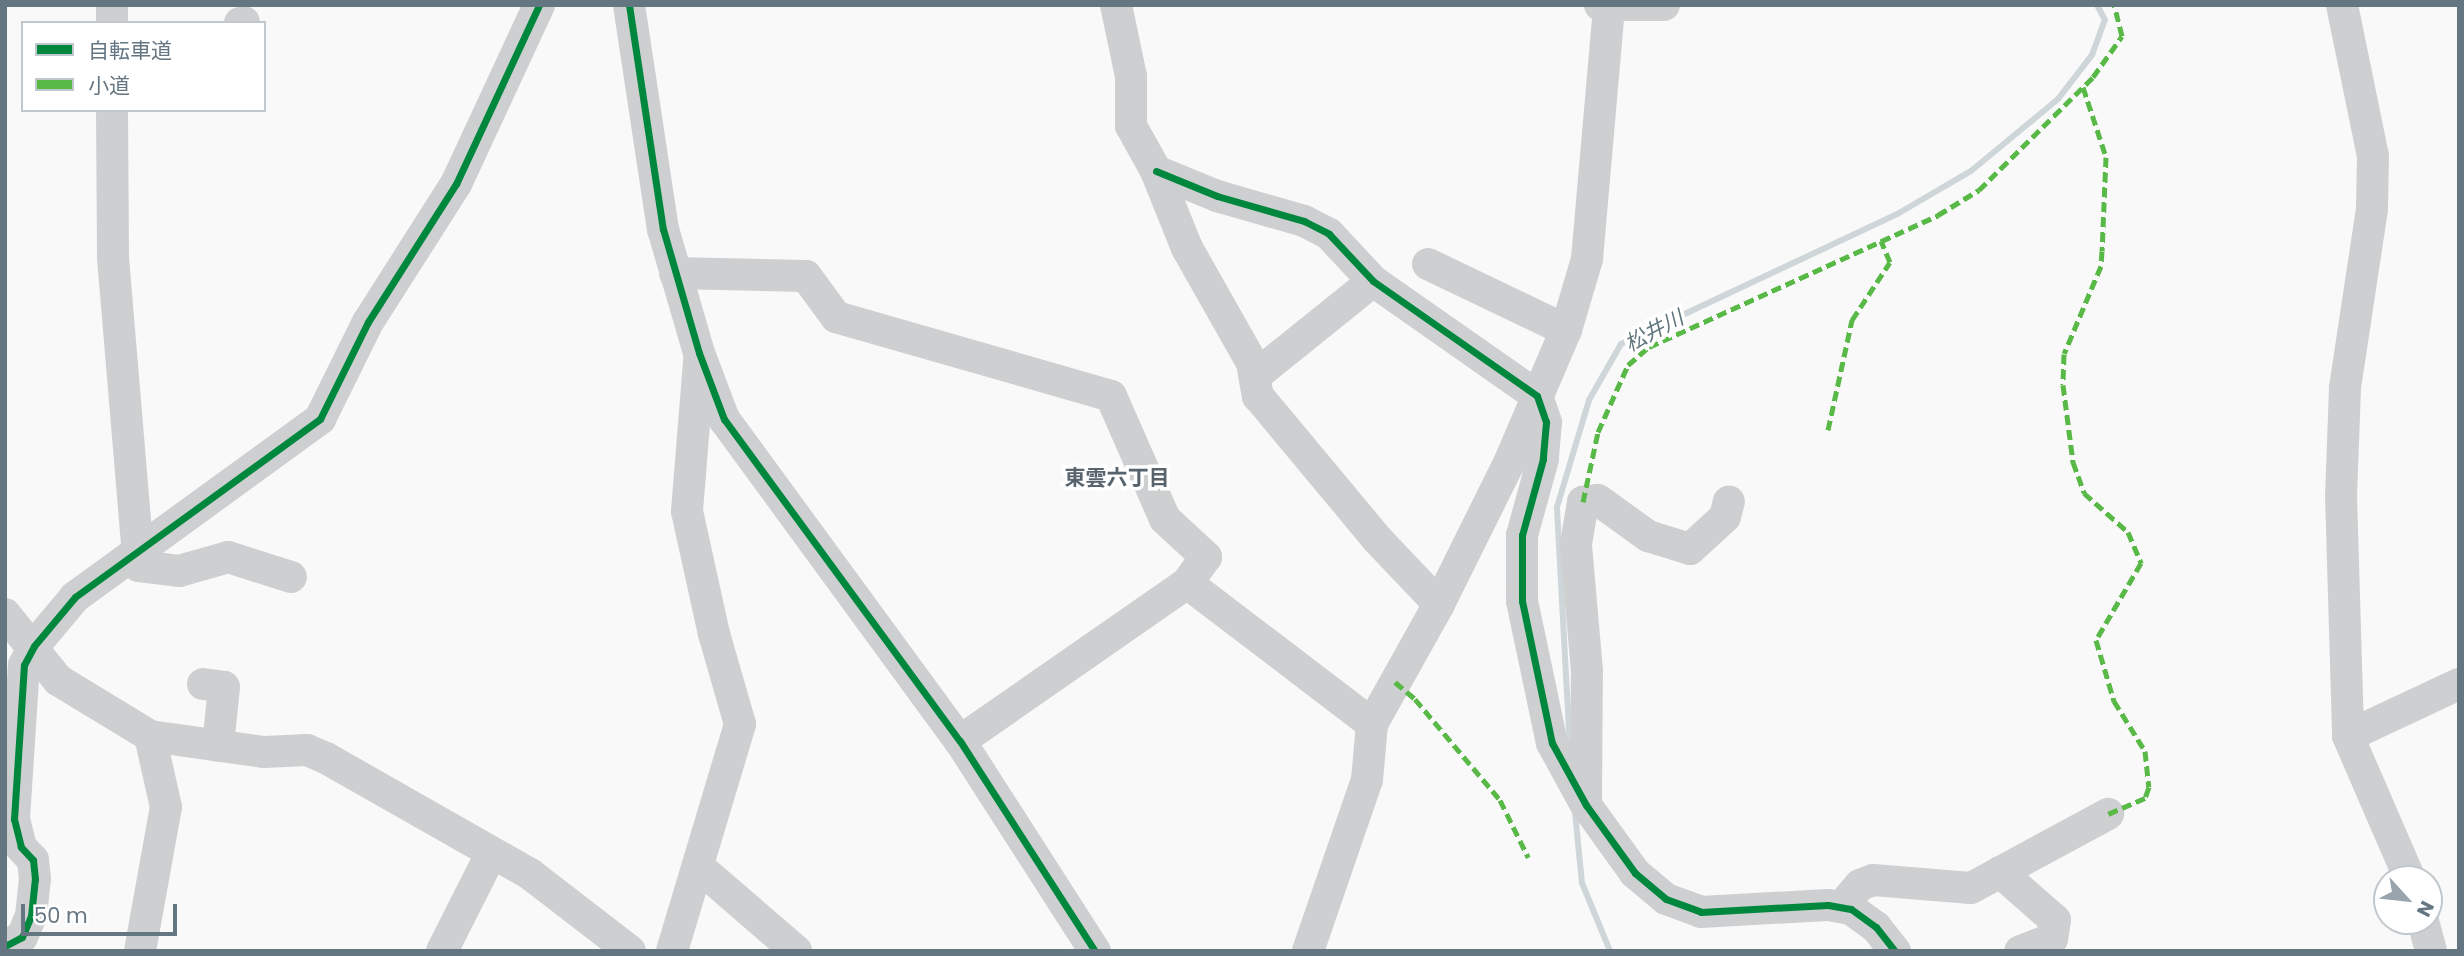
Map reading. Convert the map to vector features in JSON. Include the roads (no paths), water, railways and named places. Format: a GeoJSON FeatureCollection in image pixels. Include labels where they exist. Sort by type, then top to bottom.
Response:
{"type":"FeatureCollection","features":[{"type":"Feature","properties":{"kind":"street"},"geometry":{"type":"LineString","coordinates":[[21,659],[75,597],[320,419],[368,322],[456,184],[539,5]]}},
{"type":"Feature","properties":{"kind":"street"},"geometry":{"type":"LineString","coordinates":[[1116,5],[1131,76],[1131,126],[1156,171],[1187,248],[1252,363],[1258,396],[1377,539],[1439,604]]}},
{"type":"Feature","properties":{"kind":"street"},"geometry":{"type":"LineString","coordinates":[[1308,951],[1367,780],[1372,724],[1439,604],[1566,330],[1587,259],[1606,6],[1664,5]]}},
{"type":"Feature","properties":{"kind":"street"},"geometry":{"type":"LineString","coordinates":[[2342,5],[2373,156],[2372,209],[2345,388],[2341,495],[2348,736],[2404,865]]}},
{"type":"Feature","properties":{"kind":"street"},"geometry":{"type":"LineString","coordinates":[[630,6],[663,229],[699,353],[724,419],[960,741],[1095,951]]}},
{"type":"Feature","properties":{"kind":"street"},"geometry":{"type":"LineString","coordinates":[[112,112],[113,258],[140,548],[139,566],[179,571],[228,557],[291,577]]}},
{"type":"Feature","properties":{"kind":"street"},"geometry":{"type":"LineString","coordinates":[[1156,171],[1217,197],[1304,221],[1329,234],[1373,281],[1537,396],[1546,422],[1543,459],[1522,534],[1522,601],[1552,743],[1586,805],[1635,873],[1666,899],[1701,912],[1840,907],[1876,927],[1895,951]]}},
{"type":"Feature","properties":{"kind":"street"},"geometry":{"type":"LineString","coordinates":[[1428,264],[1566,330]]}},
{"type":"Feature","properties":{"kind":"street"},"geometry":{"type":"LineString","coordinates":[[675,273],[806,276],[836,317],[1111,396],[1165,519],[1206,557],[1186,583],[960,741]]}},
{"type":"Feature","properties":{"kind":"street"},"geometry":{"type":"LineString","coordinates":[[1255,376],[1373,281]]}},
{"type":"Feature","properties":{"kind":"street"},"geometry":{"type":"LineString","coordinates":[[672,951],[700,867],[740,724],[714,634],[687,511],[699,353]]}},
{"type":"Feature","properties":{"kind":"street"},"geometry":{"type":"LineString","coordinates":[[1586,805],[1587,671],[1576,544],[1583,502],[1598,500],[1648,536],[1690,548],[1725,517],[1729,501]]}},
{"type":"Feature","properties":{"kind":"street"},"geometry":{"type":"LineString","coordinates":[[1186,583],[1372,724]]}},
{"type":"Feature","properties":{"kind":"street"},"geometry":{"type":"LineString","coordinates":[[5,614],[21,659],[11,778],[14,833],[33,860],[35,879],[31,916],[22,937],[5,946]]}},
{"type":"Feature","properties":{"kind":"street"},"geometry":{"type":"LineString","coordinates":[[21,659],[150,736],[264,752],[307,750],[491,855],[530,874],[630,951]]}},
{"type":"Feature","properties":{"kind":"street"},"geometry":{"type":"LineString","coordinates":[[203,684],[224,687],[218,746]]}},
{"type":"Feature","properties":{"kind":"street"},"geometry":{"type":"LineString","coordinates":[[2348,736],[2459,684]]}},
{"type":"Feature","properties":{"kind":"street"},"geometry":{"type":"LineString","coordinates":[[140,951],[166,807],[150,736]]}},
{"type":"Feature","properties":{"kind":"street"},"geometry":{"type":"LineString","coordinates":[[1840,907],[1860,885],[1873,880],[1971,888],[2108,814]]}},
{"type":"Feature","properties":{"kind":"street"},"geometry":{"type":"LineString","coordinates":[[442,951],[491,855]]}},
{"type":"Feature","properties":{"kind":"street"},"geometry":{"type":"LineString","coordinates":[[700,867],[796,951]]}},
{"type":"Feature","properties":{"kind":"street"},"geometry":{"type":"LineString","coordinates":[[2000,872],[2054,920],[2052,939],[2020,951]]}},
{"type":"Feature","properties":{"kind":"waterway","name":"松井川"},"geometry":{"type":"LineString","coordinates":[[1570,749],[1557,507],[1589,400],[1621,344],[1899,213],[1971,171],[2058,99],[2092,55],[2105,20],[2097,5]]}},
{"type":"Feature","properties":{"kind":"waterway","name":"松井川"},"geometry":{"type":"LineString","coordinates":[[1575,812],[1582,883],[1610,951]]}},
{"type":"Feature","properties":{"kind":"district","name":"東雲六丁目"},"geometry":{"type":"Point","coordinates":[1117,478]}}]}
